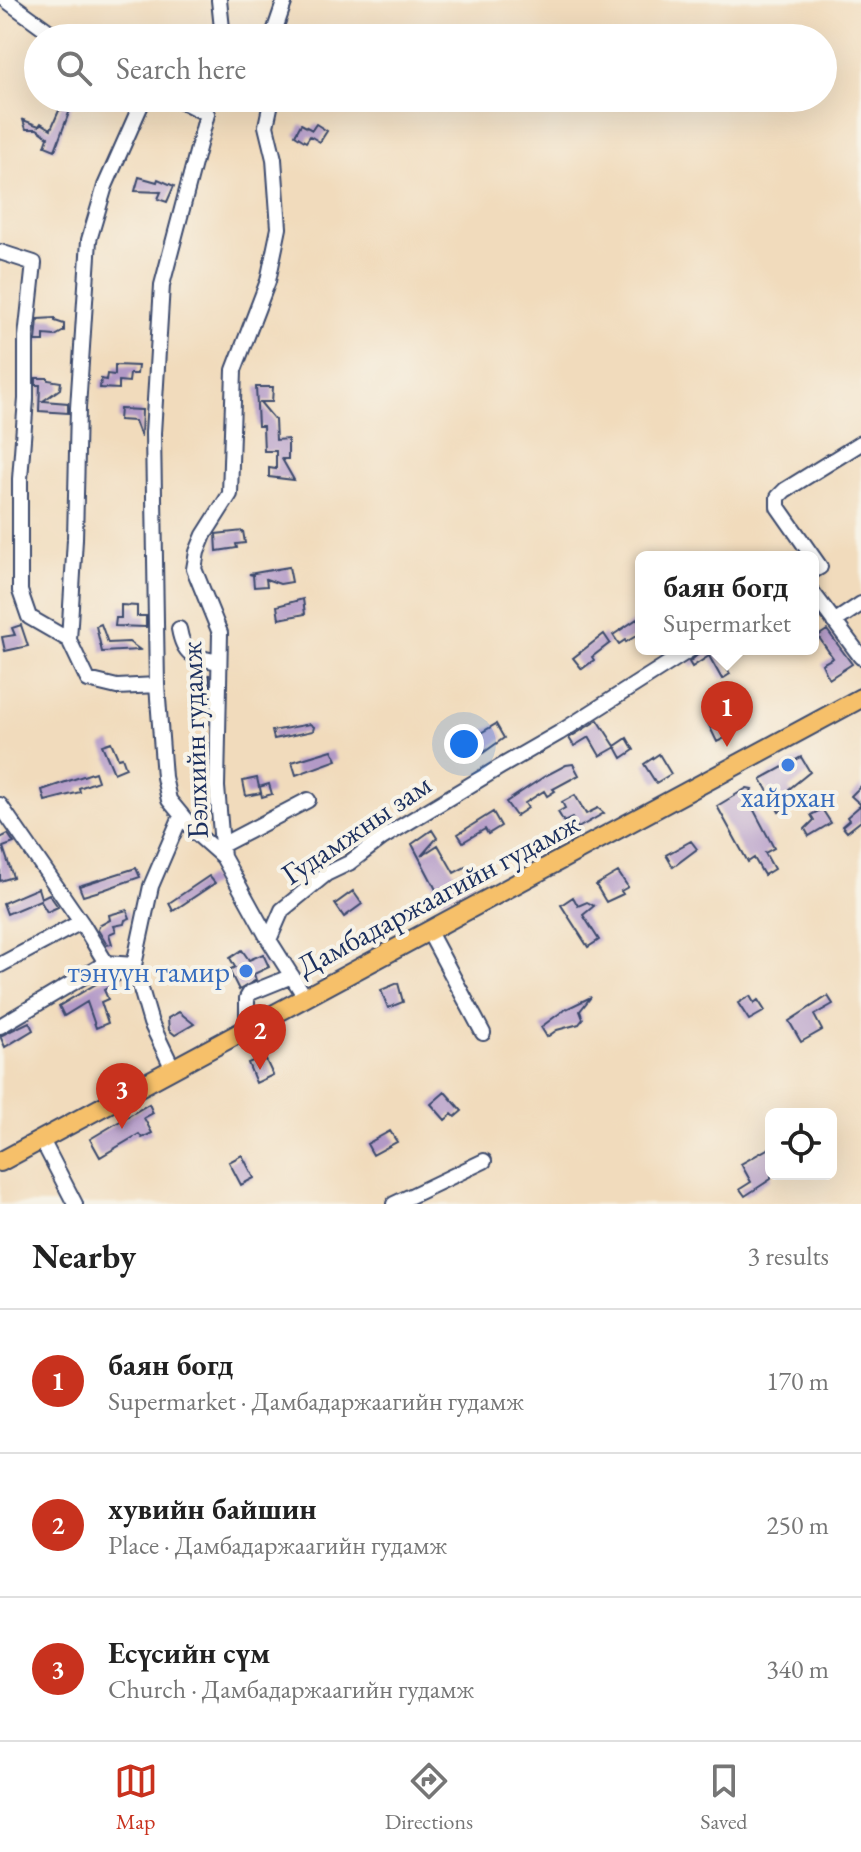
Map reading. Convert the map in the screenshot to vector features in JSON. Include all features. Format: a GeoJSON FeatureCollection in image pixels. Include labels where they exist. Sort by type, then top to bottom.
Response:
{"type":"FeatureCollection","features":[{"type":"Feature","properties":{"kind":"main road","name":"Дамбадаржаагийн гудамж"},"geometry":{"type":"LineString","coordinates":[[0,1162],[861,698]]}},
{"type":"Feature","properties":{"kind":"street"},"geometry":{"type":"LineString","coordinates":[[6,0],[39,24]]}},
{"type":"Feature","properties":{"kind":"street"},"geometry":{"type":"LineString","coordinates":[[219,0],[222,24]]}},
{"type":"Feature","properties":{"kind":"street"},"geometry":{"type":"LineString","coordinates":[[277,24],[285,0]]}},
{"type":"Feature","properties":{"kind":"street","name":"Бэлхийн гудамж"},"geometry":{"type":"LineString","coordinates":[[138,112],[105,186],[89,240],[78,408],[69,640],[88,680],[117,687],[157,685]]}},
{"type":"Feature","properties":{"kind":"street"},"geometry":{"type":"LineString","coordinates":[[203,112],[207,114]]}},
{"type":"Feature","properties":{"kind":"street","name":"Бэлхийн гудамж"},"geometry":{"type":"LineString","coordinates":[[269,112],[266,126],[274,159],[279,228],[268,281],[234,370],[230,494],[204,535],[194,569],[220,633],[217,787],[223,851],[269,940],[305,997]]}},
{"type":"Feature","properties":{"kind":"street","name":"Бэлхийн гудамж"},"geometry":{"type":"LineString","coordinates":[[181,816],[169,800],[164,777],[157,685],[153,433],[162,285],[207,114]]}},
{"type":"Feature","properties":{"kind":"street"},"geometry":{"type":"LineString","coordinates":[[0,252],[34,263],[26,337],[26,399],[20,479],[20,591],[29,617],[69,640]]}},
{"type":"Feature","properties":{"kind":"street"},"geometry":{"type":"LineString","coordinates":[[809,551],[778,507],[778,497],[861,443]]}},
{"type":"Feature","properties":{"kind":"street"},"geometry":{"type":"LineString","coordinates":[[819,601],[861,657]]}},
{"type":"Feature","properties":{"kind":"street"},"geometry":{"type":"LineString","coordinates":[[834,622],[861,604]]}},
{"type":"Feature","properties":{"kind":"street"},"geometry":{"type":"LineString","coordinates":[[179,629],[182,644],[190,654],[219,662]]}},
{"type":"Feature","properties":{"kind":"street","name":"Гудамжны зам"},"geometry":{"type":"LineString","coordinates":[[269,940],[282,910],[326,874],[349,863],[382,838],[559,733],[682,655]]}},
{"type":"Feature","properties":{"kind":"street"},"geometry":{"type":"LineString","coordinates":[[173,1069],[151,1023],[134,965],[151,886],[181,816],[223,851],[308,800]]}},
{"type":"Feature","properties":{"kind":"street"},"geometry":{"type":"LineString","coordinates":[[0,805],[106,963]]}},
{"type":"Feature","properties":{"kind":"street"},"geometry":{"type":"LineString","coordinates":[[0,965],[81,922]]}},
{"type":"Feature","properties":{"kind":"street"},"geometry":{"type":"LineString","coordinates":[[428,930],[483,1033]]}},
{"type":"Feature","properties":{"kind":"street"},"geometry":{"type":"LineString","coordinates":[[0,1026],[106,963],[134,965]]}},
{"type":"Feature","properties":{"kind":"street"},"geometry":{"type":"LineString","coordinates":[[247,1029],[247,998],[250,993],[292,976]]}},
{"type":"Feature","properties":{"kind":"street"},"geometry":{"type":"LineString","coordinates":[[42,1140],[75,1204]]}},
{"type":"Feature","properties":{"kind":"street"},"geometry":{"type":"LineString","coordinates":[[394,1204],[484,1161]]}},
{"type":"Feature","properties":{"kind":"building"},"geometry":{"type":"Polygon","coordinates":[[[58,112],[69,112],[55,150],[45,146],[48,137],[37,129],[26,129],[23,120],[39,126],[41,123],[51,129],[58,112]]]}},
{"type":"Feature","properties":{"kind":"building"},"geometry":{"type":"Polygon","coordinates":[[[301,124],[312,130],[316,124],[327,131],[320,142],[310,136],[306,142],[295,135],[301,124]]]}},
{"type":"Feature","properties":{"kind":"building"},"geometry":{"type":"Polygon","coordinates":[[[139,177],[157,182],[158,179],[174,186],[167,202],[158,199],[161,192],[135,191],[139,177]]]}},
{"type":"Feature","properties":{"kind":"building"},"geometry":{"type":"Polygon","coordinates":[[[55,318],[55,321],[64,324],[64,331],[55,336],[44,335],[44,341],[36,341],[38,319],[55,318]]]}},
{"type":"Feature","properties":{"kind":"building"},"geometry":{"type":"Polygon","coordinates":[[[115,365],[138,366],[137,374],[130,374],[129,382],[119,381],[119,389],[100,388],[101,379],[106,380],[107,374],[115,375],[115,365]]]}},
{"type":"Feature","properties":{"kind":"building"},"geometry":{"type":"Polygon","coordinates":[[[36,378],[61,382],[60,389],[43,401],[68,403],[68,413],[39,411],[40,385],[36,385],[36,378]]]}},
{"type":"Feature","properties":{"kind":"building"},"geometry":{"type":"Polygon","coordinates":[[[256,387],[273,387],[272,402],[260,402],[275,420],[276,440],[288,439],[288,459],[282,459],[294,480],[269,477],[269,468],[276,469],[276,451],[264,451],[263,426],[258,426],[256,387]]]}},
{"type":"Feature","properties":{"kind":"building"},"geometry":{"type":"Polygon","coordinates":[[[120,409],[142,410],[141,437],[135,421],[119,420],[120,409]]]}},
{"type":"Feature","properties":{"kind":"building"},"geometry":{"type":"Polygon","coordinates":[[[243,531],[245,543],[236,544],[237,548],[217,551],[216,534],[243,531]]]}},
{"type":"Feature","properties":{"kind":"building"},"geometry":{"type":"Polygon","coordinates":[[[289,567],[292,582],[280,584],[266,579],[267,586],[254,587],[253,575],[249,574],[289,567]]]}},
{"type":"Feature","properties":{"kind":"building"},"geometry":{"type":"Polygon","coordinates":[[[303,599],[305,614],[279,619],[277,606],[303,599]]]}},
{"type":"Feature","properties":{"kind":"building"},"geometry":{"type":"Polygon","coordinates":[[[121,605],[137,606],[137,616],[146,616],[146,627],[115,626],[116,618],[121,618],[121,605]]]}},
{"type":"Feature","properties":{"kind":"building"},"geometry":{"type":"Polygon","coordinates":[[[635,620],[635,637],[619,644],[613,635],[635,620]]]}},
{"type":"Feature","properties":{"kind":"building"},"geometry":{"type":"Polygon","coordinates":[[[101,624],[108,643],[129,642],[140,650],[102,652],[96,626],[101,624]]]}},
{"type":"Feature","properties":{"kind":"building"},"geometry":{"type":"Polygon","coordinates":[[[21,625],[28,646],[5,651],[2,637],[15,635],[12,628],[21,625]]]}},
{"type":"Feature","properties":{"kind":"building"},"geometry":{"type":"Polygon","coordinates":[[[827,630],[852,664],[829,679],[822,664],[833,658],[819,635],[827,630]]]}},
{"type":"Feature","properties":{"kind":"building"},"geometry":{"type":"Polygon","coordinates":[[[604,634],[610,643],[582,669],[573,658],[604,634]]]}},
{"type":"Feature","properties":{"kind":"building"},"geometry":{"type":"Polygon","coordinates":[[[698,655],[719,655],[730,674],[722,679],[709,656],[692,667],[689,662],[698,655]]]}},
{"type":"Feature","properties":{"kind":"building"},"geometry":{"type":"Polygon","coordinates":[[[203,675],[209,675],[208,713],[197,713],[203,675]]]}},
{"type":"Feature","properties":{"kind":"building"},"geometry":{"type":"Polygon","coordinates":[[[721,714],[731,735],[717,742],[707,721],[721,714]]]}},
{"type":"Feature","properties":{"kind":"building"},"geometry":{"type":"Polygon","coordinates":[[[598,720],[615,746],[627,738],[634,750],[622,758],[616,747],[600,756],[589,737],[574,746],[569,738],[598,720]]]}},
{"type":"Feature","properties":{"kind":"building"},"geometry":{"type":"Polygon","coordinates":[[[310,724],[314,727],[313,731],[274,739],[272,731],[310,724]]]}},
{"type":"Feature","properties":{"kind":"building"},"geometry":{"type":"Polygon","coordinates":[[[496,724],[504,738],[483,753],[474,737],[496,724]]]}},
{"type":"Feature","properties":{"kind":"building"},"geometry":{"type":"Polygon","coordinates":[[[111,742],[126,768],[114,773],[102,745],[111,742]]]}},
{"type":"Feature","properties":{"kind":"building"},"geometry":{"type":"Polygon","coordinates":[[[332,750],[337,760],[296,775],[292,762],[332,750]]]}},
{"type":"Feature","properties":{"kind":"building"},"geometry":{"type":"Polygon","coordinates":[[[659,754],[671,774],[656,783],[644,764],[659,754]]]}},
{"type":"Feature","properties":{"kind":"building"},"geometry":{"type":"Polygon","coordinates":[[[801,757],[810,772],[789,789],[796,802],[779,812],[761,779],[801,757]]]}},
{"type":"Feature","properties":{"kind":"building"},"geometry":{"type":"Polygon","coordinates":[[[573,764],[579,775],[553,789],[555,791],[547,796],[544,791],[525,803],[528,808],[516,816],[506,802],[545,776],[573,764]]]}},
{"type":"Feature","properties":{"kind":"building"},"geometry":{"type":"Polygon","coordinates":[[[95,772],[98,781],[79,788],[80,792],[45,801],[42,790],[95,772]]]}},
{"type":"Feature","properties":{"kind":"building"},"geometry":{"type":"Polygon","coordinates":[[[257,778],[259,787],[269,784],[272,794],[262,797],[260,788],[261,793],[246,796],[243,781],[257,778]]]}},
{"type":"Feature","properties":{"kind":"building"},"geometry":{"type":"Polygon","coordinates":[[[861,786],[861,805],[851,796],[861,786]]]}},
{"type":"Feature","properties":{"kind":"building"},"geometry":{"type":"Polygon","coordinates":[[[747,788],[752,789],[748,799],[774,848],[765,853],[774,869],[764,875],[754,858],[748,862],[717,806],[747,788]]]}},
{"type":"Feature","properties":{"kind":"building"},"geometry":{"type":"Polygon","coordinates":[[[575,795],[586,814],[598,808],[604,813],[578,828],[572,818],[564,822],[558,812],[565,808],[562,802],[575,795]]]}},
{"type":"Feature","properties":{"kind":"building"},"geometry":{"type":"Polygon","coordinates":[[[861,805],[861,821],[847,832],[842,826],[861,805]]]}},
{"type":"Feature","properties":{"kind":"building"},"geometry":{"type":"Polygon","coordinates":[[[822,809],[831,823],[809,836],[805,829],[814,820],[811,815],[822,809]]]}},
{"type":"Feature","properties":{"kind":"building"},"geometry":{"type":"Polygon","coordinates":[[[493,812],[501,826],[488,834],[485,829],[463,842],[458,834],[493,812]]]}},
{"type":"Feature","properties":{"kind":"building"},"geometry":{"type":"Polygon","coordinates":[[[432,830],[437,838],[421,856],[438,845],[454,873],[467,866],[475,881],[442,901],[412,844],[432,830]]]}},
{"type":"Feature","properties":{"kind":"building"},"geometry":{"type":"Polygon","coordinates":[[[8,834],[14,843],[3,847],[13,877],[0,881],[0,838],[8,834]]]}},
{"type":"Feature","properties":{"kind":"building"},"geometry":{"type":"Polygon","coordinates":[[[691,841],[697,849],[673,867],[666,855],[691,841]]]}},
{"type":"Feature","properties":{"kind":"building"},"geometry":{"type":"Polygon","coordinates":[[[136,868],[140,877],[83,896],[79,886],[136,868]]]}},
{"type":"Feature","properties":{"kind":"building"},"geometry":{"type":"Polygon","coordinates":[[[618,872],[628,887],[621,891],[623,894],[606,902],[596,885],[618,872]]]}},
{"type":"Feature","properties":{"kind":"building"},"geometry":{"type":"Polygon","coordinates":[[[209,876],[215,883],[173,911],[169,903],[209,876]]]}},
{"type":"Feature","properties":{"kind":"building"},"geometry":{"type":"Polygon","coordinates":[[[38,888],[41,898],[49,894],[58,907],[47,912],[40,900],[7,914],[3,903],[38,888]]]}},
{"type":"Feature","properties":{"kind":"building"},"geometry":{"type":"Polygon","coordinates":[[[353,891],[362,904],[344,917],[335,904],[353,891]]]}},
{"type":"Feature","properties":{"kind":"building"},"geometry":{"type":"Polygon","coordinates":[[[573,897],[578,906],[587,902],[594,906],[583,915],[599,940],[588,947],[561,905],[573,897]]]}},
{"type":"Feature","properties":{"kind":"building"},"geometry":{"type":"Polygon","coordinates":[[[127,910],[130,918],[124,924],[114,926],[116,931],[109,934],[112,944],[107,945],[98,930],[99,926],[110,920],[109,915],[127,910]]]}},
{"type":"Feature","properties":{"kind":"building"},"geometry":{"type":"Polygon","coordinates":[[[242,950],[249,960],[263,954],[269,967],[254,974],[256,980],[239,990],[229,970],[235,967],[230,958],[242,950]]]}},
{"type":"Feature","properties":{"kind":"building"},"geometry":{"type":"Polygon","coordinates":[[[108,973],[122,974],[124,978],[104,990],[108,999],[101,1002],[108,1023],[96,1028],[87,1002],[64,1016],[59,1006],[106,978],[104,976],[108,973]]]}},
{"type":"Feature","properties":{"kind":"building"},"geometry":{"type":"Polygon","coordinates":[[[398,983],[403,1002],[388,1008],[381,990],[398,983]]]}},
{"type":"Feature","properties":{"kind":"building"},"geometry":{"type":"Polygon","coordinates":[[[750,996],[754,1003],[758,1000],[765,1011],[749,1020],[738,1003],[750,996]]]}},
{"type":"Feature","properties":{"kind":"building"},"geometry":{"type":"Polygon","coordinates":[[[828,996],[833,1004],[814,1015],[822,1030],[801,1042],[789,1021],[828,996]]]}},
{"type":"Feature","properties":{"kind":"building"},"geometry":{"type":"Polygon","coordinates":[[[591,997],[580,1011],[583,1019],[579,1024],[557,1030],[547,1037],[541,1027],[564,1010],[591,997]]]}},
{"type":"Feature","properties":{"kind":"building"},"geometry":{"type":"Polygon","coordinates":[[[179,1012],[194,1024],[175,1035],[169,1030],[168,1018],[179,1012]]]}},
{"type":"Feature","properties":{"kind":"building"},"geometry":{"type":"Polygon","coordinates":[[[29,1022],[33,1030],[5,1047],[0,1036],[29,1022]]]}},
{"type":"Feature","properties":{"kind":"building"},"geometry":{"type":"Polygon","coordinates":[[[264,1056],[273,1075],[256,1083],[248,1063],[264,1056]]]}},
{"type":"Feature","properties":{"kind":"building"},"geometry":{"type":"Polygon","coordinates":[[[445,1092],[462,1111],[445,1120],[431,1104],[445,1092]]]}},
{"type":"Feature","properties":{"kind":"building"},"geometry":{"type":"Polygon","coordinates":[[[149,1104],[153,1113],[144,1118],[152,1133],[142,1138],[139,1134],[100,1157],[90,1139],[149,1104]]]}},
{"type":"Feature","properties":{"kind":"building"},"geometry":{"type":"Polygon","coordinates":[[[390,1131],[397,1142],[373,1155],[367,1144],[390,1131]]]}},
{"type":"Feature","properties":{"kind":"building"},"geometry":{"type":"Polygon","coordinates":[[[765,1150],[765,1180],[769,1180],[745,1196],[740,1189],[751,1182],[741,1164],[765,1150]]]}},
{"type":"Feature","properties":{"kind":"building"},"geometry":{"type":"Polygon","coordinates":[[[242,1155],[254,1178],[241,1185],[229,1162],[242,1155]]]}},
{"type":"Feature","properties":{"kind":"place","name":"баян богд"},"geometry":{"type":"Point","coordinates":[727,747]}},
{"type":"Feature","properties":{"kind":"place","name":"хайрхан"},"geometry":{"type":"Point","coordinates":[788,765]}},
{"type":"Feature","properties":{"kind":"place","name":"тэнүүн тамир"},"geometry":{"type":"Point","coordinates":[246,971]}},
{"type":"Feature","properties":{"kind":"place","name":"хувийн байшин"},"geometry":{"type":"Point","coordinates":[260,1070]}},
{"type":"Feature","properties":{"kind":"place","name":"Есүсийн сүм"},"geometry":{"type":"Point","coordinates":[122,1129]}}]}
